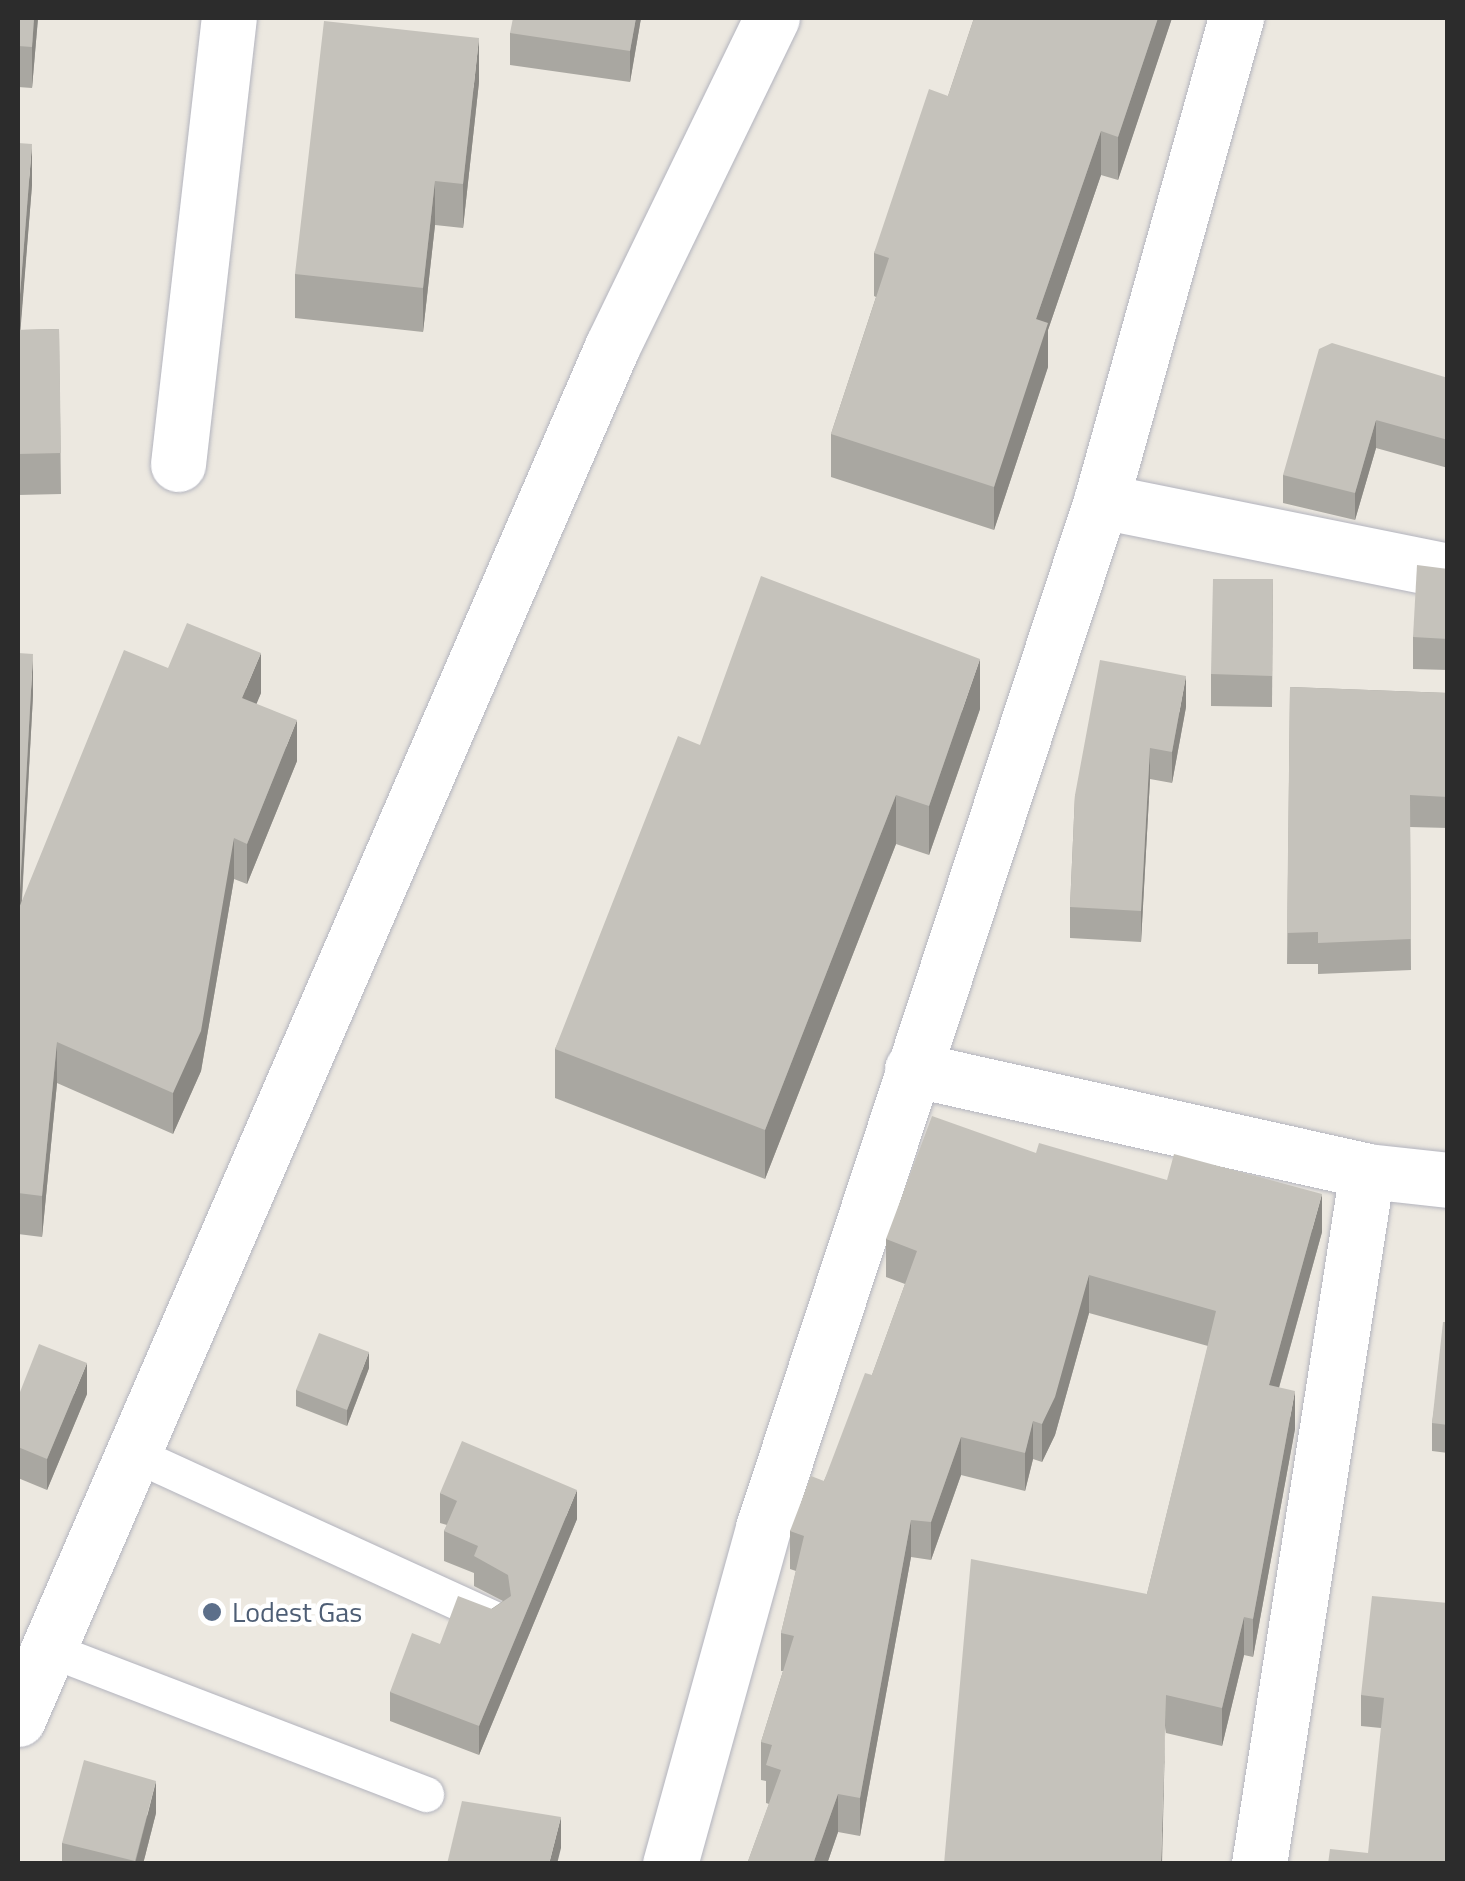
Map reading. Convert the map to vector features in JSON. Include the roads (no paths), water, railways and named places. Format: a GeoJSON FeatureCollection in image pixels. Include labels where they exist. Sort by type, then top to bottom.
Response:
{"type":"FeatureCollection","features":[{"type":"Feature","properties":{"kind":"street"},"geometry":{"type":"LineString","coordinates":[[178,464],[229,18]]}},
{"type":"Feature","properties":{"kind":"street"},"geometry":{"type":"LineString","coordinates":[[18,1719],[612,347],[772,18]]}},
{"type":"Feature","properties":{"kind":"street"},"geometry":{"type":"LineString","coordinates":[[670,1864],[762,1528],[1101,501],[1236,18]]}},
{"type":"Feature","properties":{"kind":"street"},"geometry":{"type":"LineString","coordinates":[[1101,501],[1448,571]]}},
{"type":"Feature","properties":{"kind":"street"},"geometry":{"type":"LineString","coordinates":[[912,1069],[1367,1171],[1448,1180]]}},
{"type":"Feature","properties":{"kind":"street"},"geometry":{"type":"LineString","coordinates":[[1259,1864],[1367,1171]]}},
{"type":"Feature","properties":{"kind":"lane"},"geometry":{"type":"LineString","coordinates":[[132,1453],[491,1617]]}},
{"type":"Feature","properties":{"kind":"lane"},"geometry":{"type":"LineString","coordinates":[[48,1648],[426,1794]]}},
{"type":"Feature","properties":{"kind":"place","name":"Lodest Gas"},"geometry":{"type":"Point","coordinates":[212,1612]}}]}
